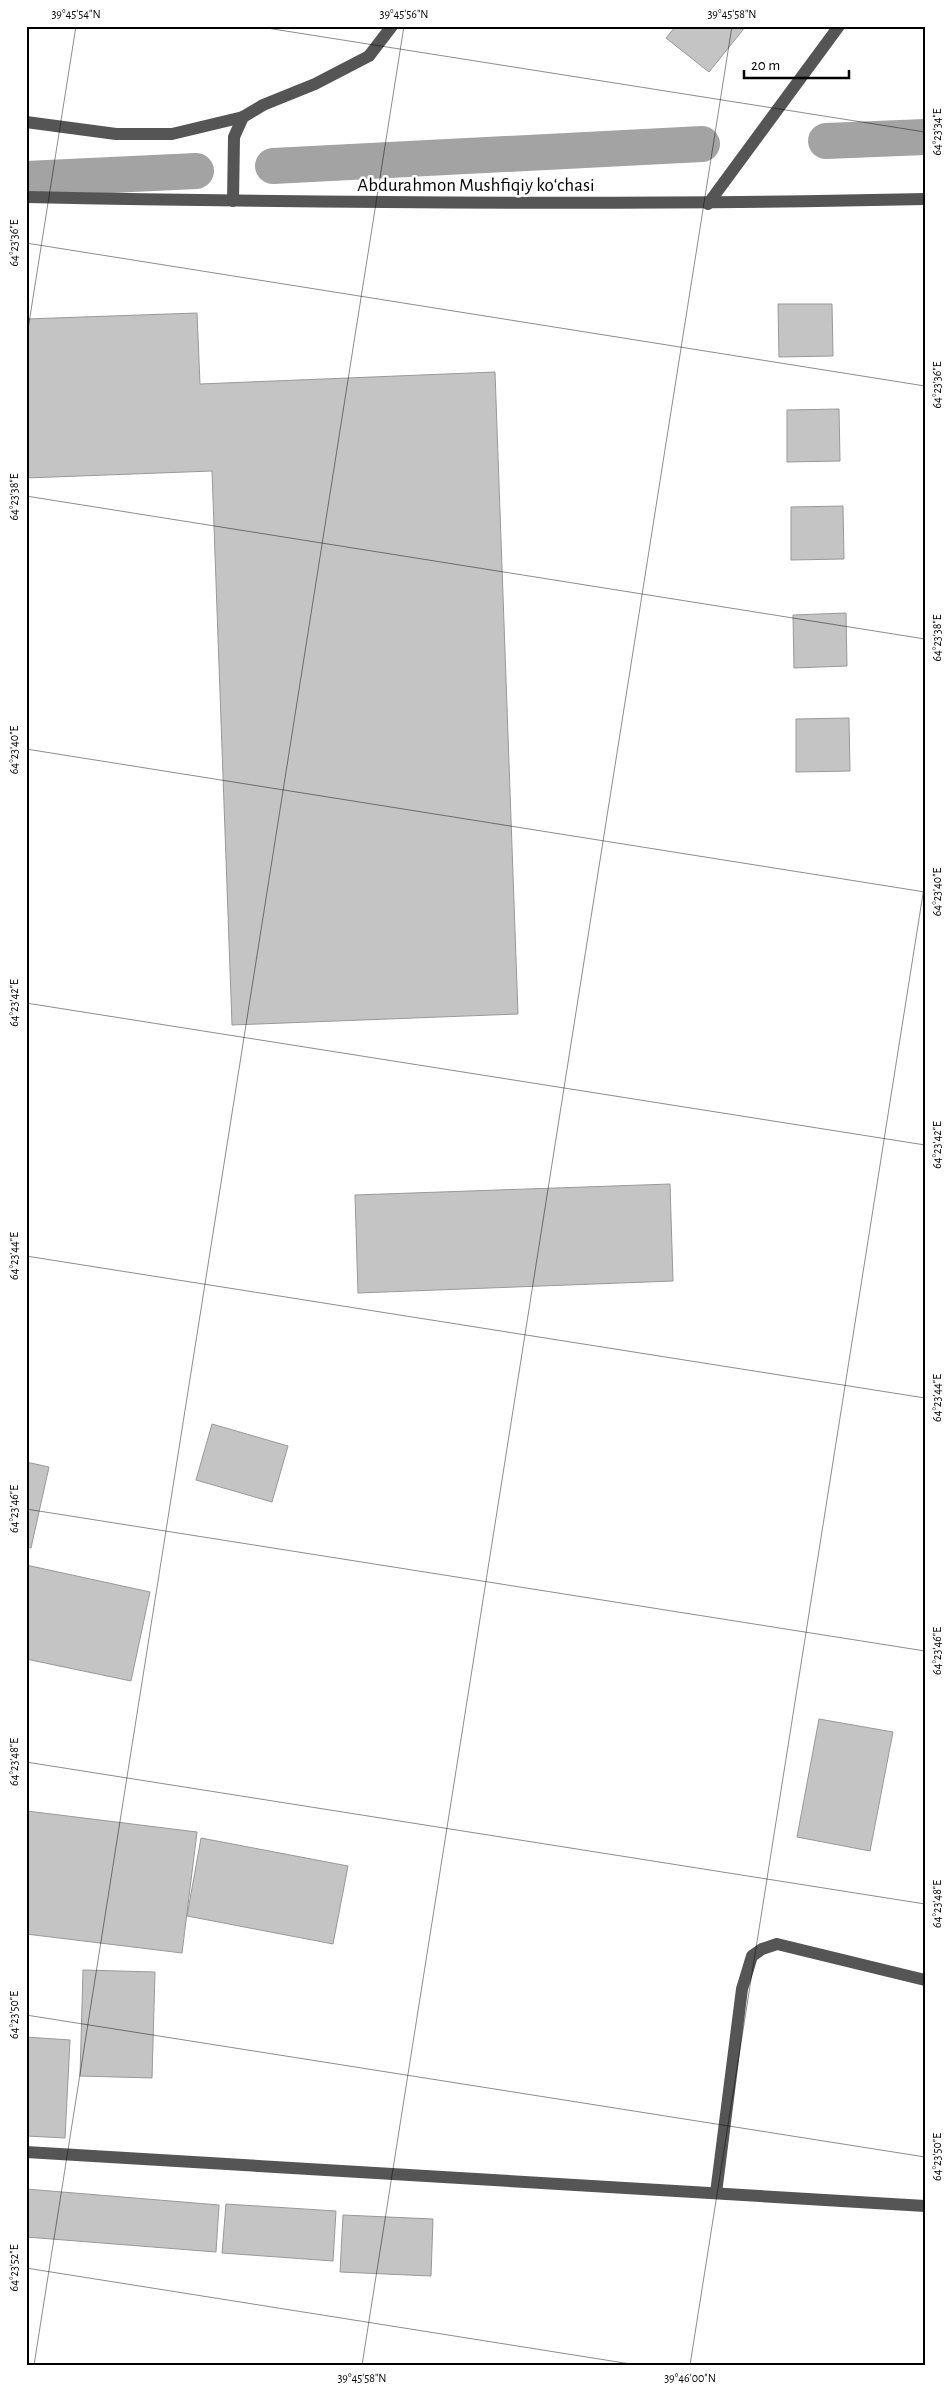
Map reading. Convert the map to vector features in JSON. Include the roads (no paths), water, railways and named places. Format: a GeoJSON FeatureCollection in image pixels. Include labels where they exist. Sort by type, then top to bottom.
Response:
{"type":"FeatureCollection","features":[{"type":"Feature","properties":{"kind":"street"},"geometry":{"type":"LineString","coordinates":[[26,122],[116,134],[172,134],[243,117],[263,105],[315,84],[368,56],[392,26]]}},
{"type":"Feature","properties":{"kind":"street"},"geometry":{"type":"LineString","coordinates":[[708,204],[839,26]]}},
{"type":"Feature","properties":{"kind":"street"},"geometry":{"type":"LineString","coordinates":[[233,201],[234,137],[243,117]]}},
{"type":"Feature","properties":{"kind":"street","name":"Abdurahmon Mushfiqiy koʻchasi"},"geometry":{"type":"LineString","coordinates":[[26,197],[233,201],[708,204],[925,199]]}},
{"type":"Feature","properties":{"kind":"street"},"geometry":{"type":"LineString","coordinates":[[716,2193],[742,1989],[752,1956],[762,1949],[777,1944],[925,1980]]}},
{"type":"Feature","properties":{"kind":"street"},"geometry":{"type":"LineString","coordinates":[[26,2152],[925,2206]]}},
{"type":"Feature","properties":{"kind":"waterway"},"geometry":{"type":"LineString","coordinates":[[826,141],[925,137]]}},
{"type":"Feature","properties":{"kind":"waterway"},"geometry":{"type":"LineString","coordinates":[[273,166],[702,144]]}},
{"type":"Feature","properties":{"kind":"waterway"},"geometry":{"type":"LineString","coordinates":[[26,179],[196,171]]}}]}
